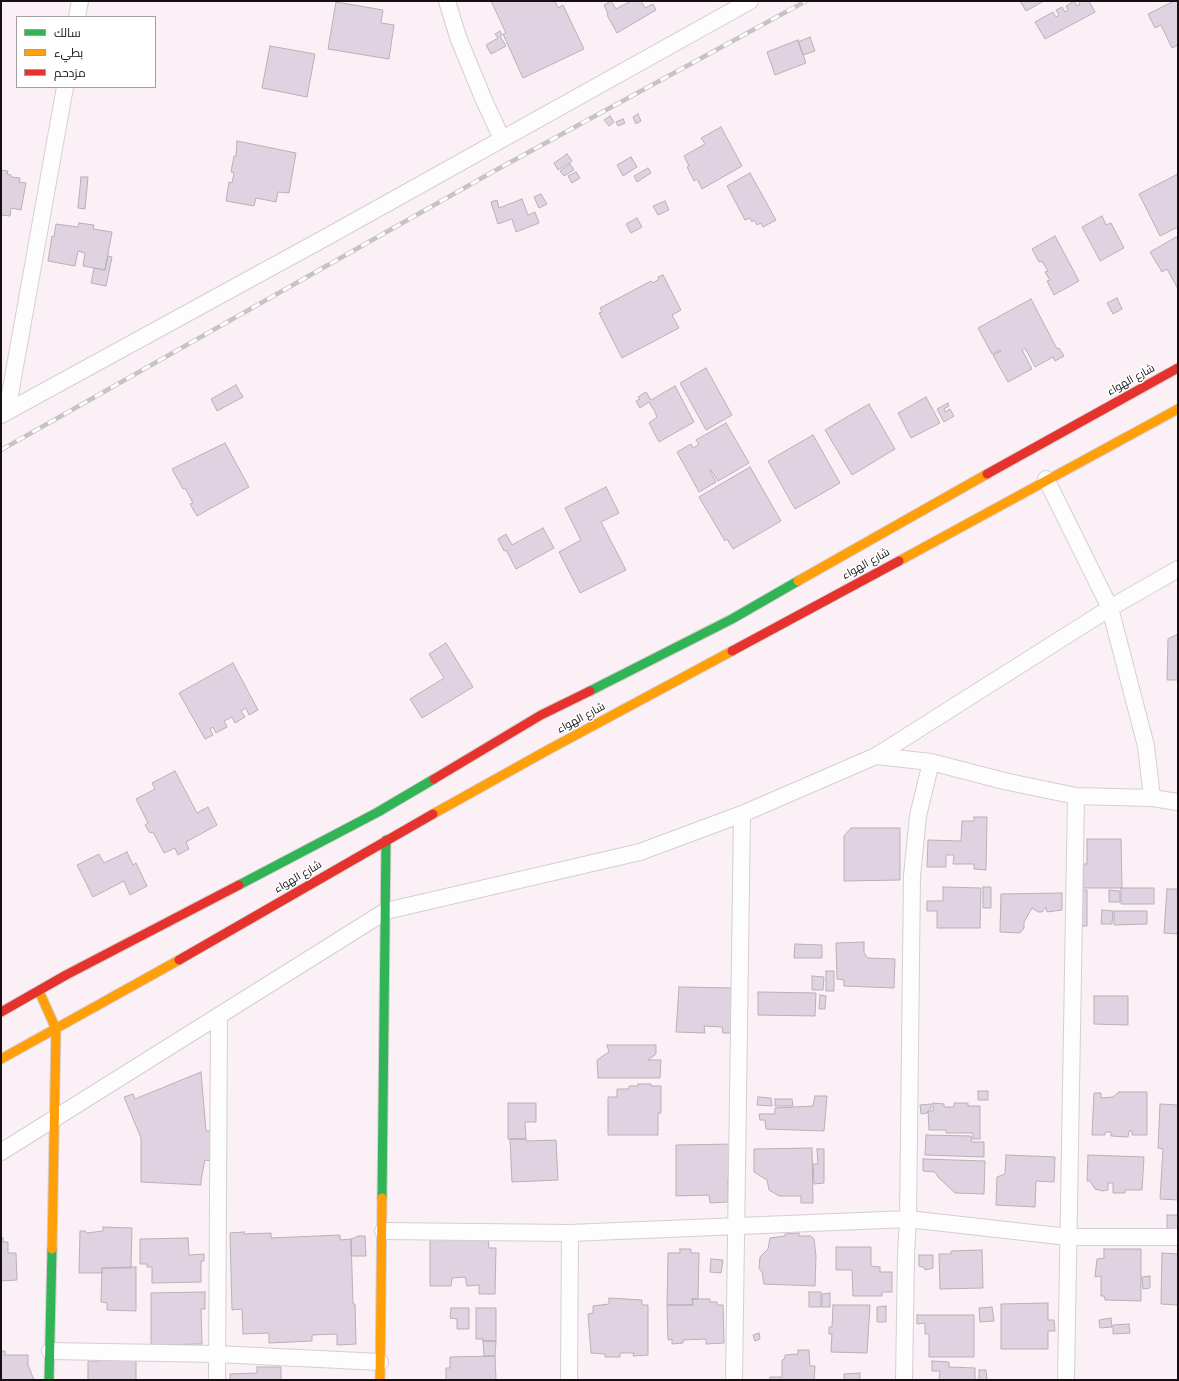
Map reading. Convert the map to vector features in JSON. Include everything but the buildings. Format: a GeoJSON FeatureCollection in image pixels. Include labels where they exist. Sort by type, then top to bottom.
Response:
{"type":"FeatureCollection","features":[{"type":"Feature","properties":{"kind":"main road","name":"شارع الهواء"},"geometry":{"type":"LineString","coordinates":[[1,1012],[66,975],[378,812],[541,715],[732,619],[1050,438],[1178,368]]}},
{"type":"Feature","properties":{"kind":"main road","name":"شارع الهواء"},"geometry":{"type":"LineString","coordinates":[[1,1059],[180,960],[386,840],[539,754],[1178,409]]}},
{"type":"Feature","properties":{"kind":"main road"},"geometry":{"type":"LineString","coordinates":[[380,1380],[383,1231],[386,840]]}},
{"type":"Feature","properties":{"kind":"main road"},"geometry":{"type":"LineString","coordinates":[[39,991],[56,1029],[50,1380]]}},
{"type":"Feature","properties":{"kind":"street"},"geometry":{"type":"LineString","coordinates":[[77,16],[80,1]]}},
{"type":"Feature","properties":{"kind":"street"},"geometry":{"type":"LineString","coordinates":[[447,1],[458,37],[483,98],[502,139]]}},
{"type":"Feature","properties":{"kind":"street"},"geometry":{"type":"LineString","coordinates":[[4,413],[332,234],[750,1]]}},
{"type":"Feature","properties":{"kind":"street"},"geometry":{"type":"LineString","coordinates":[[4,413],[6,394],[65,88]]}},
{"type":"Feature","properties":{"kind":"street"},"geometry":{"type":"LineString","coordinates":[[1046,479],[1110,608],[1146,746],[1152,798]]}},
{"type":"Feature","properties":{"kind":"street"},"geometry":{"type":"LineString","coordinates":[[1,1152],[386,911],[640,852],[742,814],[876,756],[1110,608],[1178,569]]}},
{"type":"Feature","properties":{"kind":"street"},"geometry":{"type":"LineString","coordinates":[[876,756],[931,762],[1004,781],[1076,796],[1152,798],[1178,802]]}},
{"type":"Feature","properties":{"kind":"street"},"geometry":{"type":"LineString","coordinates":[[904,1380],[908,1219],[912,876],[918,816],[931,762]]}},
{"type":"Feature","properties":{"kind":"street"},"geometry":{"type":"LineString","coordinates":[[1066,1380],[1076,796]]}},
{"type":"Feature","properties":{"kind":"street"},"geometry":{"type":"LineString","coordinates":[[734,1380],[742,814]]}},
{"type":"Feature","properties":{"kind":"street"},"geometry":{"type":"LineString","coordinates":[[217,1380],[218,1016]]}},
{"type":"Feature","properties":{"kind":"street"},"geometry":{"type":"LineString","coordinates":[[383,1231],[570,1233],[908,1219],[1068,1236],[1178,1237]]}},
{"type":"Feature","properties":{"kind":"street"},"geometry":{"type":"LineString","coordinates":[[570,1233],[570,1380]]}},
{"type":"Feature","properties":{"kind":"street"},"geometry":{"type":"LineString","coordinates":[[50,1351],[217,1354],[380,1362]]}},
{"type":"Feature","properties":{"kind":"railway"},"geometry":{"type":"LineString","coordinates":[[1,450],[496,170],[806,1]]}},
{"type":"Feature","properties":{"kind":"traffic: fast"},"geometry":{"type":"LineString","coordinates":[[590,691],[732,619],[798,581]]}},
{"type":"Feature","properties":{"kind":"traffic: fast"},"geometry":{"type":"LineString","coordinates":[[239,885],[378,812],[434,779]]}},
{"type":"Feature","properties":{"kind":"traffic: fast"},"geometry":{"type":"LineString","coordinates":[[382,1198],[386,840]]}},
{"type":"Feature","properties":{"kind":"traffic: fast"},"geometry":{"type":"LineString","coordinates":[[49,1380],[52,1249]]}},
{"type":"Feature","properties":{"kind":"traffic: slow"},"geometry":{"type":"LineString","coordinates":[[899,561],[1178,409]]}},
{"type":"Feature","properties":{"kind":"traffic: slow"},"geometry":{"type":"LineString","coordinates":[[798,581],[987,474]]}},
{"type":"Feature","properties":{"kind":"traffic: slow"},"geometry":{"type":"LineString","coordinates":[[433,814],[546,751],[732,651]]}},
{"type":"Feature","properties":{"kind":"traffic: slow"},"geometry":{"type":"LineString","coordinates":[[1,1059],[179,960]]}},
{"type":"Feature","properties":{"kind":"traffic: slow"},"geometry":{"type":"LineString","coordinates":[[39,991],[56,1029],[52,1249]]}},
{"type":"Feature","properties":{"kind":"traffic: slow"},"geometry":{"type":"LineString","coordinates":[[380,1380],[382,1198]]}},
{"type":"Feature","properties":{"kind":"traffic: jam"},"geometry":{"type":"LineString","coordinates":[[987,474],[1178,368]]}},
{"type":"Feature","properties":{"kind":"traffic: jam"},"geometry":{"type":"LineString","coordinates":[[732,651],[899,561]]}},
{"type":"Feature","properties":{"kind":"traffic: jam"},"geometry":{"type":"LineString","coordinates":[[434,779],[541,715],[590,691]]}},
{"type":"Feature","properties":{"kind":"traffic: jam"},"geometry":{"type":"LineString","coordinates":[[179,960],[433,814]]}},
{"type":"Feature","properties":{"kind":"traffic: jam"},"geometry":{"type":"LineString","coordinates":[[1,1012],[66,975],[239,885]]}}]}
